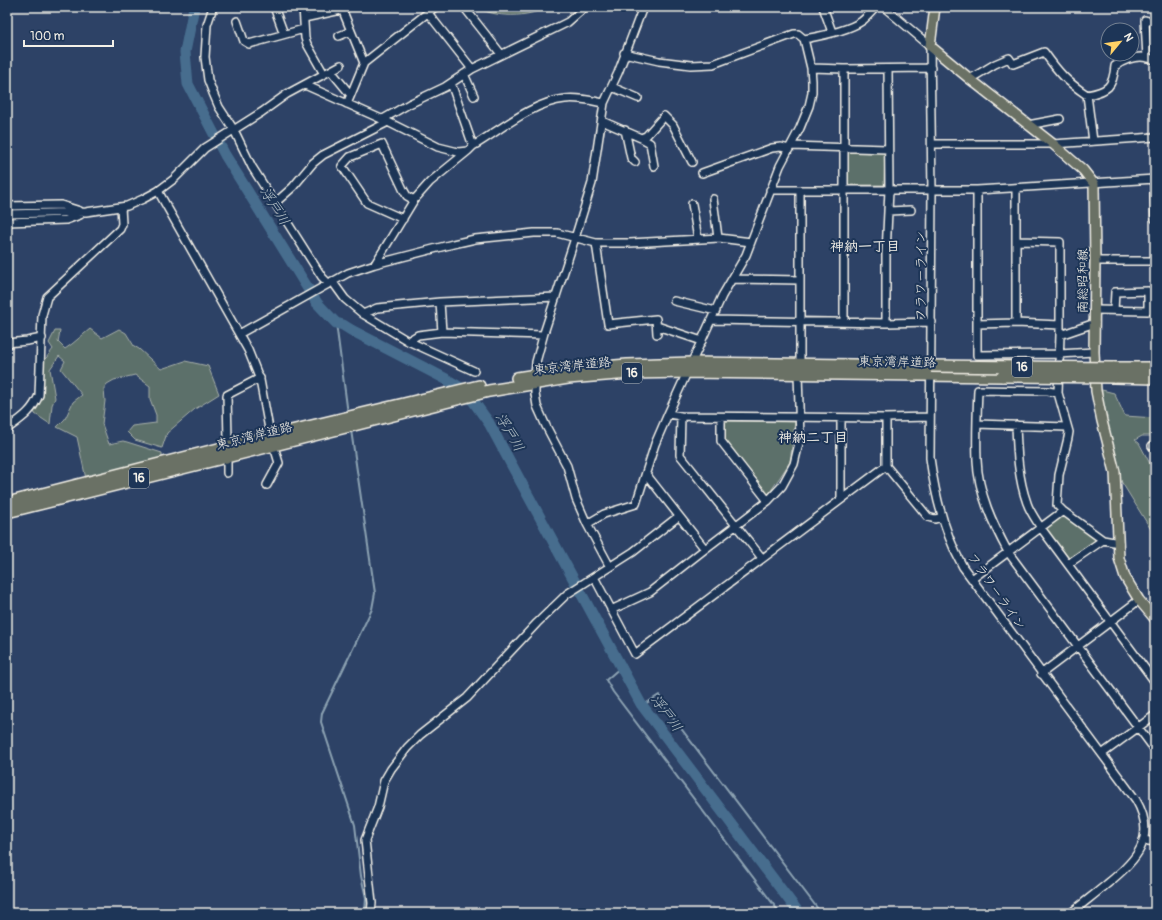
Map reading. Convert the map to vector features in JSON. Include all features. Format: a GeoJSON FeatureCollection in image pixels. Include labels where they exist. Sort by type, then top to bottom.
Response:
{"type":"FeatureCollection","features":[{"type":"Feature","properties":{"kind":"highway","name":"東京湾岸道路"},"geometry":{"type":"LineString","coordinates":[[7,503],[535,379],[568,378],[690,367],[1113,372],[1155,368]]}},
{"type":"Feature","properties":{"kind":"highway","name":"東京湾岸道路"},"geometry":{"type":"LineString","coordinates":[[1113,372],[1155,378]]}},
{"type":"Feature","properties":{"kind":"highway","name":"東京湾岸道路"},"geometry":{"type":"LineString","coordinates":[[7,512],[271,441]]}},
{"type":"Feature","properties":{"kind":"main road"},"geometry":{"type":"LineString","coordinates":[[935,7],[930,46],[1053,144],[1083,170],[1094,184]]}},
{"type":"Feature","properties":{"kind":"main road","name":"南総昭和線"},"geometry":{"type":"LineString","coordinates":[[1094,184],[1094,352],[1096,391],[1098,405],[1116,472],[1119,558],[1125,577],[1139,600],[1155,619]]}},
{"type":"Feature","properties":{"kind":"street"},"geometry":{"type":"LineString","coordinates":[[213,7],[206,38],[205,57],[208,80],[219,107],[234,130],[252,167],[322,277],[330,282],[345,299],[363,314],[408,341],[474,371]]}},
{"type":"Feature","properties":{"kind":"street"},"geometry":{"type":"LineString","coordinates":[[274,7],[284,34]]}},
{"type":"Feature","properties":{"kind":"street"},"geometry":{"type":"LineString","coordinates":[[303,7],[304,28],[307,44],[324,74]]}},
{"type":"Feature","properties":{"kind":"street"},"geometry":{"type":"LineString","coordinates":[[346,104],[364,63],[435,7]]}},
{"type":"Feature","properties":{"kind":"street"},"geometry":{"type":"LineString","coordinates":[[464,7],[501,54]]}},
{"type":"Feature","properties":{"kind":"street"},"geometry":{"type":"LineString","coordinates":[[275,203],[293,187],[323,155],[385,120],[409,104],[435,93],[472,69],[568,22],[585,7]]}},
{"type":"Feature","properties":{"kind":"street"},"geometry":{"type":"LineString","coordinates":[[610,567],[587,524],[576,499],[567,466],[537,406],[535,379],[536,362],[543,335],[576,238],[592,183],[604,103],[612,87],[642,7]]}},
{"type":"Feature","properties":{"kind":"street"},"geometry":{"type":"LineString","coordinates":[[823,7],[832,32]]}},
{"type":"Feature","properties":{"kind":"street"},"geometry":{"type":"LineString","coordinates":[[804,39],[854,25],[862,21],[876,7]]}},
{"type":"Feature","properties":{"kind":"street"},"geometry":{"type":"LineString","coordinates":[[884,7],[930,46]]}},
{"type":"Feature","properties":{"kind":"street"},"geometry":{"type":"LineString","coordinates":[[304,18],[344,8],[351,31],[364,63]]}},
{"type":"Feature","properties":{"kind":"street"},"geometry":{"type":"LineString","coordinates":[[428,13],[472,69]]}},
{"type":"Feature","properties":{"kind":"street"},"geometry":{"type":"LineString","coordinates":[[1148,58],[1145,20],[1155,23]]}},
{"type":"Feature","properties":{"kind":"street"},"geometry":{"type":"LineString","coordinates":[[237,21],[244,41],[248,44],[304,28]]}},
{"type":"Feature","properties":{"kind":"street"},"geometry":{"type":"LineString","coordinates":[[340,36],[351,31]]}},
{"type":"Feature","properties":{"kind":"street"},"geometry":{"type":"LineString","coordinates":[[587,524],[604,514],[636,504],[656,444],[668,414],[716,311],[732,279],[741,266],[780,166],[810,106],[813,87],[811,68],[804,39],[798,34],[794,34],[713,64],[700,65],[659,61],[624,53]]}},
{"type":"Feature","properties":{"kind":"street","name":"フラワーライン"},"geometry":{"type":"LineString","coordinates":[[930,46],[932,144],[931,464],[936,494],[942,517],[956,555],[972,579],[1041,674],[1102,754],[1140,807],[1144,816],[1145,826],[1143,840],[1137,856],[1125,870],[1071,913]]}},
{"type":"Feature","properties":{"kind":"street"},"geometry":{"type":"LineString","coordinates":[[970,79],[995,64],[1009,58],[1013,64],[1044,52],[1060,75],[1070,84],[1087,95],[1103,91],[1110,87],[1114,78],[1116,66],[1125,59],[1148,58],[1155,60]]}},
{"type":"Feature","properties":{"kind":"street"},"geometry":{"type":"LineString","coordinates":[[7,214],[86,212],[121,207],[143,199],[158,191],[174,179],[205,148],[262,112],[287,94],[341,65]]}},
{"type":"Feature","properties":{"kind":"street"},"geometry":{"type":"LineString","coordinates":[[811,68],[931,68]]}},
{"type":"Feature","properties":{"kind":"street"},"geometry":{"type":"LineString","coordinates":[[844,69],[844,322]]}},
{"type":"Feature","properties":{"kind":"street"},"geometry":{"type":"LineString","coordinates":[[886,323],[888,69]]}},
{"type":"Feature","properties":{"kind":"street"},"geometry":{"type":"LineString","coordinates":[[331,71],[350,94]]}},
{"type":"Feature","properties":{"kind":"street"},"geometry":{"type":"LineString","coordinates":[[464,74],[474,96]]}},
{"type":"Feature","properties":{"kind":"street"},"geometry":{"type":"LineString","coordinates":[[451,83],[471,148]]}},
{"type":"Feature","properties":{"kind":"street"},"geometry":{"type":"LineString","coordinates":[[305,85],[385,120],[438,147],[458,152],[471,148]]}},
{"type":"Feature","properties":{"kind":"street"},"geometry":{"type":"LineString","coordinates":[[612,87],[638,98]]}},
{"type":"Feature","properties":{"kind":"street"},"geometry":{"type":"LineString","coordinates":[[1087,95],[1094,142]]}},
{"type":"Feature","properties":{"kind":"street"},"geometry":{"type":"LineString","coordinates":[[375,264],[414,200],[430,182],[471,148],[540,105],[565,99],[604,103]]}},
{"type":"Feature","properties":{"kind":"street"},"geometry":{"type":"LineString","coordinates":[[641,138],[646,136],[664,116],[673,125],[692,162]]}},
{"type":"Feature","properties":{"kind":"street"},"geometry":{"type":"LineString","coordinates":[[1028,125],[1060,119]]}},
{"type":"Feature","properties":{"kind":"street"},"geometry":{"type":"LineString","coordinates":[[602,121],[625,130],[650,143],[654,166]]}},
{"type":"Feature","properties":{"kind":"street"},"geometry":{"type":"LineString","coordinates":[[625,130],[631,158],[635,162]]}},
{"type":"Feature","properties":{"kind":"street"},"geometry":{"type":"LineString","coordinates":[[932,144],[1053,144],[1155,137]]}},
{"type":"Feature","properties":{"kind":"street"},"geometry":{"type":"LineString","coordinates":[[403,219],[366,203],[342,166],[350,158],[382,144],[407,196],[414,200]]}},
{"type":"Feature","properties":{"kind":"street"},"geometry":{"type":"LineString","coordinates":[[702,173],[772,148],[844,147],[887,149]]}},
{"type":"Feature","properties":{"kind":"street"},"geometry":{"type":"LineString","coordinates":[[770,190],[978,190],[1094,184],[1154,179],[1155,219]]}},
{"type":"Feature","properties":{"kind":"street"},"geometry":{"type":"LineString","coordinates":[[1016,188],[1016,323]]}},
{"type":"Feature","properties":{"kind":"street"},"geometry":{"type":"LineString","coordinates":[[611,610],[650,592],[768,502],[782,486],[794,464],[800,439],[800,190]]}},
{"type":"Feature","properties":{"kind":"street"},"geometry":{"type":"LineString","coordinates":[[978,190],[976,354],[1058,354],[1094,352]]}},
{"type":"Feature","properties":{"kind":"street"},"geometry":{"type":"LineString","coordinates":[[158,191],[248,350],[260,378],[271,441],[279,464],[267,485]]}},
{"type":"Feature","properties":{"kind":"street"},"geometry":{"type":"LineString","coordinates":[[713,199],[718,238]]}},
{"type":"Feature","properties":{"kind":"street"},"geometry":{"type":"LineString","coordinates":[[692,204],[698,239]]}},
{"type":"Feature","properties":{"kind":"street"},"geometry":{"type":"LineString","coordinates":[[7,206],[61,205],[86,212]]}},
{"type":"Feature","properties":{"kind":"street"},"geometry":{"type":"LineString","coordinates":[[7,429],[34,407],[39,395],[42,315],[47,297],[120,229],[122,224],[121,207]]}},
{"type":"Feature","properties":{"kind":"street"},"geometry":{"type":"LineString","coordinates":[[888,211],[911,210]]}},
{"type":"Feature","properties":{"kind":"street"},"geometry":{"type":"LineString","coordinates":[[8,224],[66,220],[86,212]]}},
{"type":"Feature","properties":{"kind":"street"},"geometry":{"type":"LineString","coordinates":[[239,334],[348,273],[375,264],[476,239],[557,232],[596,243],[630,243],[718,238],[751,242]]}},
{"type":"Feature","properties":{"kind":"street"},"geometry":{"type":"LineString","coordinates":[[1017,241],[1060,242],[1060,335],[1058,354],[1058,393],[1067,427],[1068,438],[1059,475],[1057,505],[1103,540],[1119,543]]}},
{"type":"Feature","properties":{"kind":"street"},"geometry":{"type":"LineString","coordinates":[[596,243],[608,324],[656,319],[657,334]]}},
{"type":"Feature","properties":{"kind":"street"},"geometry":{"type":"LineString","coordinates":[[1095,261],[1155,261]]}},
{"type":"Feature","properties":{"kind":"street"},"geometry":{"type":"LineString","coordinates":[[732,279],[799,280]]}},
{"type":"Feature","properties":{"kind":"street"},"geometry":{"type":"LineString","coordinates":[[1095,310],[1148,311],[1148,292],[1115,292],[1114,310]]}},
{"type":"Feature","properties":{"kind":"street"},"geometry":{"type":"LineString","coordinates":[[363,314],[377,308],[440,302],[556,297]]}},
{"type":"Feature","properties":{"kind":"street"},"geometry":{"type":"LineString","coordinates":[[674,301],[716,311]]}},
{"type":"Feature","properties":{"kind":"street"},"geometry":{"type":"LineString","coordinates":[[440,302],[442,332]]}},
{"type":"Feature","properties":{"kind":"street"},"geometry":{"type":"LineString","coordinates":[[712,320],[886,323],[932,322]]}},
{"type":"Feature","properties":{"kind":"street"},"geometry":{"type":"LineString","coordinates":[[977,324],[1016,323],[1060,325]]}},
{"type":"Feature","properties":{"kind":"street"},"geometry":{"type":"LineString","coordinates":[[1060,335],[1095,323]]}},
{"type":"Feature","properties":{"kind":"street"},"geometry":{"type":"LineString","coordinates":[[657,326],[702,341]]}},
{"type":"Feature","properties":{"kind":"street"},"geometry":{"type":"LineString","coordinates":[[408,341],[418,335],[442,332],[543,335]]}},
{"type":"Feature","properties":{"kind":"street"},"geometry":{"type":"LineString","coordinates":[[7,343],[42,338]]}},
{"type":"Feature","properties":{"kind":"street"},"geometry":{"type":"LineString","coordinates":[[228,440],[227,395],[260,378]]}},
{"type":"Feature","properties":{"kind":"street"},"geometry":{"type":"LineString","coordinates":[[1058,393],[1048,391],[978,390],[977,461],[981,488],[994,526],[1008,552],[1155,750]]}},
{"type":"Feature","properties":{"kind":"street"},"geometry":{"type":"LineString","coordinates":[[668,414],[681,416],[800,418],[930,417]]}},
{"type":"Feature","properties":{"kind":"street"},"geometry":{"type":"LineString","coordinates":[[681,416],[680,455],[762,558]]}},
{"type":"Feature","properties":{"kind":"street"},"geometry":{"type":"LineString","coordinates":[[721,417],[721,441],[768,502]]}},
{"type":"Feature","properties":{"kind":"street"},"geometry":{"type":"LineString","coordinates":[[841,418],[841,499]]}},
{"type":"Feature","properties":{"kind":"street"},"geometry":{"type":"LineString","coordinates":[[886,418],[886,466],[928,517],[935,520],[942,517]]}},
{"type":"Feature","properties":{"kind":"street"},"geometry":{"type":"LineString","coordinates":[[977,424],[1067,427]]}},
{"type":"Feature","properties":{"kind":"street"},"geometry":{"type":"LineString","coordinates":[[1016,425],[1017,455],[1027,504],[1041,528],[1155,682]]}},
{"type":"Feature","properties":{"kind":"street"},"geometry":{"type":"LineString","coordinates":[[227,462],[227,472]]}},
{"type":"Feature","properties":{"kind":"street"},"geometry":{"type":"LineString","coordinates":[[592,578],[635,654],[886,466]]}},
{"type":"Feature","properties":{"kind":"street"},"geometry":{"type":"LineString","coordinates":[[646,474],[705,549]]}},
{"type":"Feature","properties":{"kind":"street"},"geometry":{"type":"LineString","coordinates":[[972,579],[1063,511]]}},
{"type":"Feature","properties":{"kind":"street"},"geometry":{"type":"LineString","coordinates":[[371,913],[372,903],[365,840],[378,807],[384,781],[407,748],[420,735],[467,698],[567,594],[633,552],[679,516]]}},
{"type":"Feature","properties":{"kind":"street"},"geometry":{"type":"LineString","coordinates":[[1068,564],[1103,540]]}},
{"type":"Feature","properties":{"kind":"street"},"geometry":{"type":"LineString","coordinates":[[1041,674],[1139,600]]}},
{"type":"Feature","properties":{"kind":"street"},"geometry":{"type":"LineString","coordinates":[[1102,754],[1155,715]]}},
{"type":"Feature","properties":{"kind":"street"},"geometry":{"type":"LineString","coordinates":[[1143,840],[1155,842]]}},
{"type":"Feature","properties":{"kind":"green space"},"geometry":{"type":"Polygon","coordinates":[[[477,7],[546,7],[539,11],[521,15],[502,15],[484,11],[477,7]]]}},
{"type":"Feature","properties":{"kind":"green space"},"geometry":{"type":"Polygon","coordinates":[[[848,151],[885,152],[884,185],[847,185],[848,151]]]}},
{"type":"Feature","properties":{"kind":"green space"},"geometry":{"type":"Polygon","coordinates":[[[90,329],[102,338],[119,329],[126,333],[134,346],[161,369],[185,361],[208,366],[219,394],[195,409],[167,433],[162,448],[135,440],[127,432],[132,426],[156,423],[156,415],[150,399],[150,386],[135,375],[114,380],[107,384],[104,388],[105,401],[102,424],[109,444],[123,441],[127,442],[162,453],[162,460],[86,479],[77,437],[57,427],[65,419],[73,402],[82,395],[61,369],[65,361],[59,356],[50,369],[55,398],[52,405],[50,424],[35,414],[34,410],[43,362],[53,349],[49,343],[55,331],[60,331],[58,342],[65,349],[90,329]]]}},
{"type":"Feature","properties":{"kind":"green space"},"geometry":{"type":"Polygon","coordinates":[[[1102,390],[1114,393],[1125,416],[1155,418],[1155,436],[1142,436],[1135,440],[1139,443],[1155,473],[1155,536],[1121,481],[1100,416],[1102,390]]]}},
{"type":"Feature","properties":{"kind":"green space"},"geometry":{"type":"Polygon","coordinates":[[[725,421],[795,422],[790,462],[768,495],[725,439],[725,421]]]}},
{"type":"Feature","properties":{"kind":"green space"},"geometry":{"type":"Polygon","coordinates":[[[1063,514],[1098,540],[1068,560],[1044,529],[1063,514]]]}},
{"type":"Feature","properties":{"kind":"waterway","name":"浮戸川"},"geometry":{"type":"LineString","coordinates":[[194,7],[185,52],[188,84],[225,155],[317,303],[336,323],[343,325],[466,391],[489,423],[641,704],[799,913]]}},
{"type":"Feature","properties":{"kind":"waterway"},"geometry":{"type":"LineString","coordinates":[[336,323],[348,414]]}},
{"type":"Feature","properties":{"kind":"waterway"},"geometry":{"type":"LineString","coordinates":[[351,430],[375,593],[372,609],[322,713],[321,722],[355,825],[361,876],[366,898],[365,913]]}},
{"type":"Feature","properties":{"kind":"waterway"},"geometry":{"type":"LineString","coordinates":[[621,667],[606,680],[613,692],[780,913]]}},
{"type":"Feature","properties":{"kind":"waterway"},"geometry":{"type":"LineString","coordinates":[[642,706],[659,695],[664,706],[821,913]]}},
{"type":"Feature","properties":{"kind":"district","name":"神納一丁目"},"geometry":{"type":"Point","coordinates":[865,246]}},
{"type":"Feature","properties":{"kind":"district","name":"神納二丁目"},"geometry":{"type":"Point","coordinates":[813,437]}}]}
